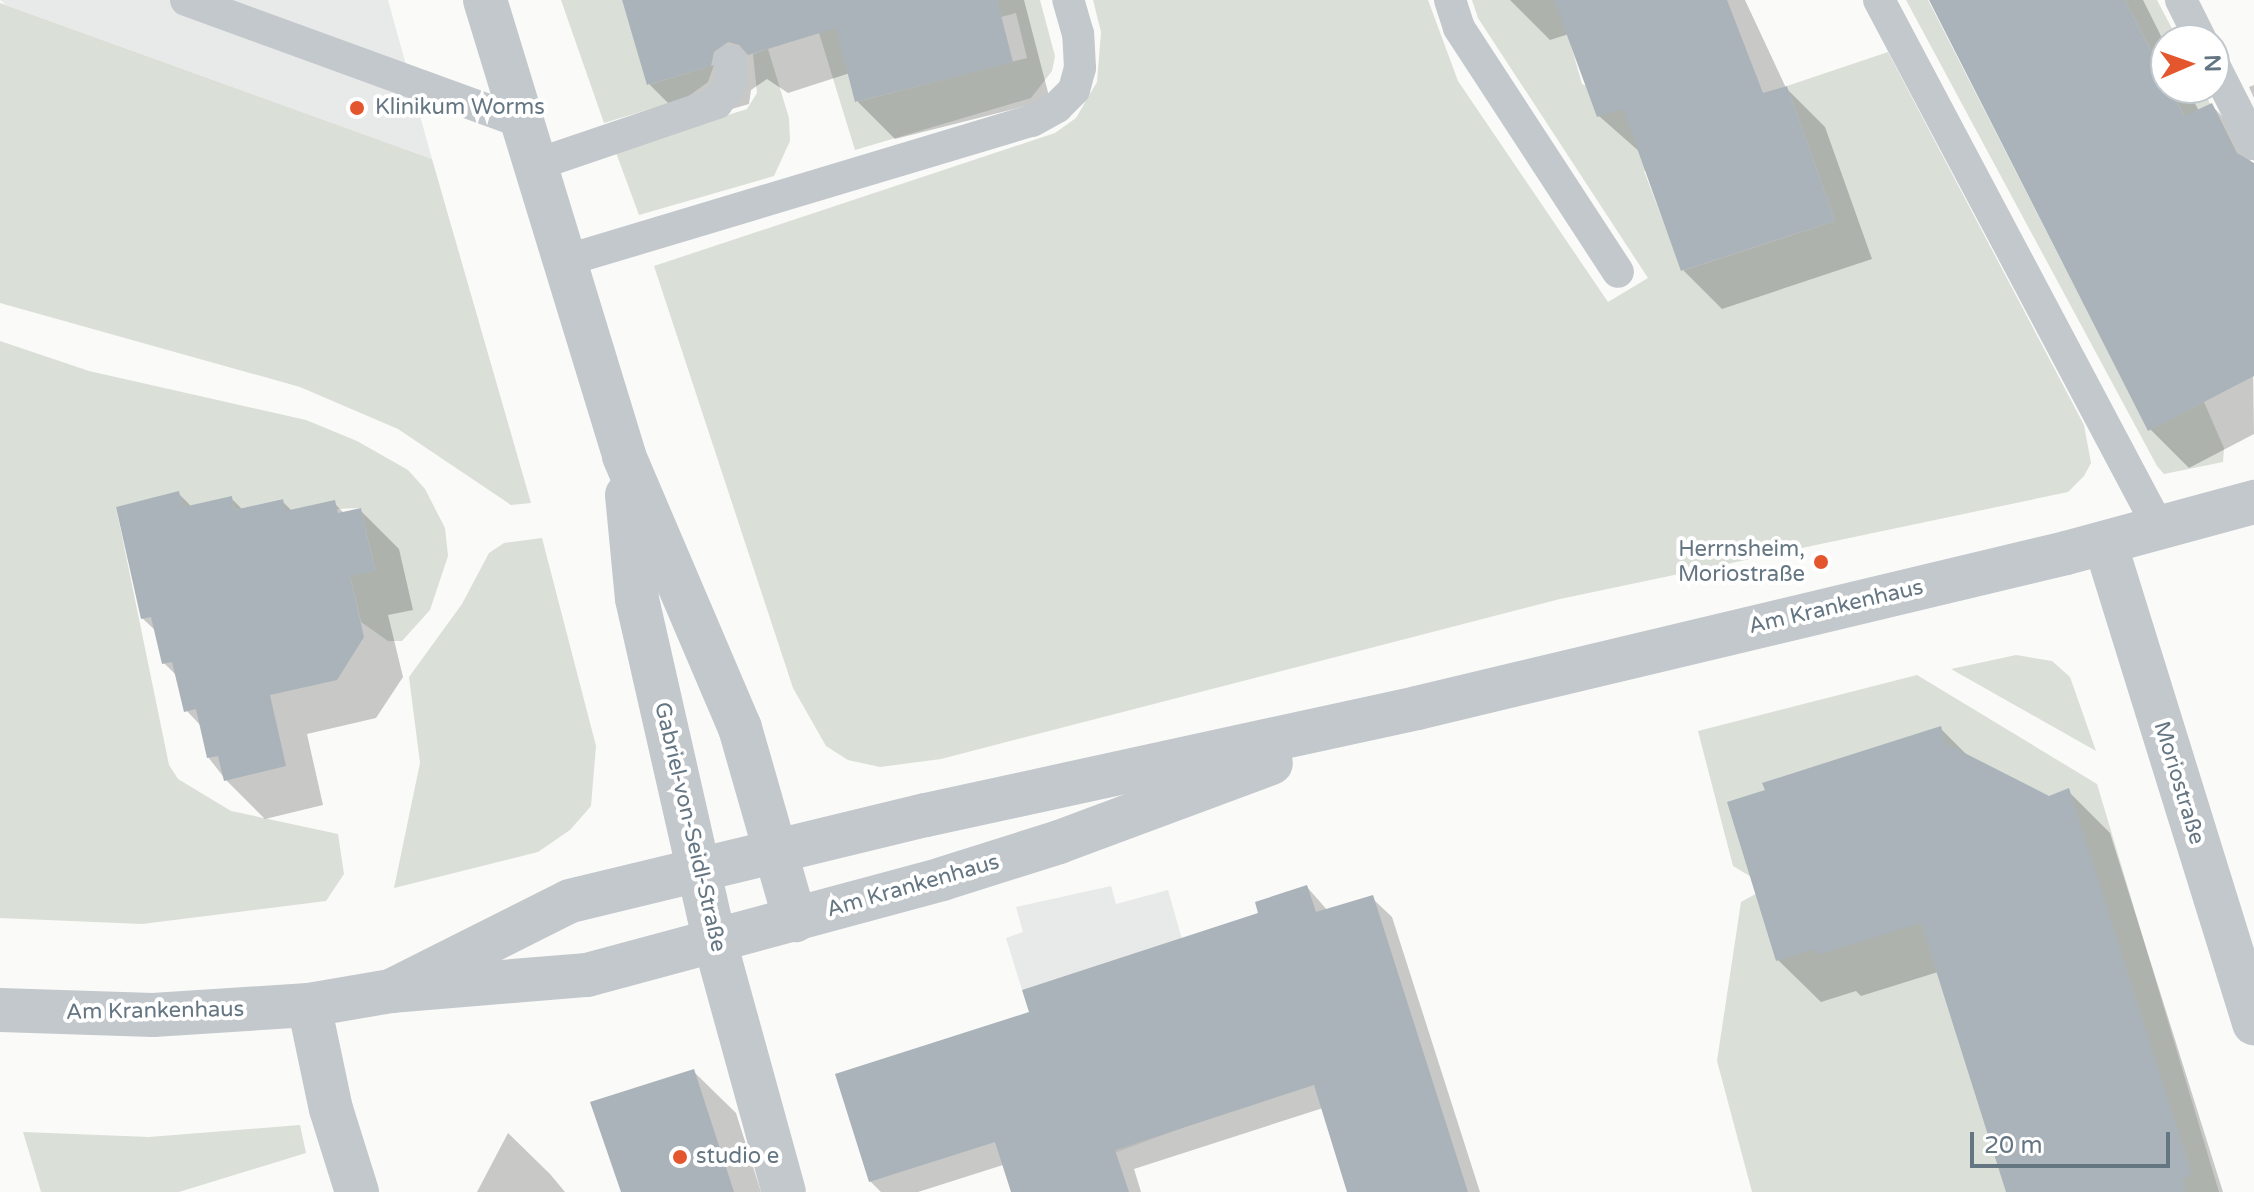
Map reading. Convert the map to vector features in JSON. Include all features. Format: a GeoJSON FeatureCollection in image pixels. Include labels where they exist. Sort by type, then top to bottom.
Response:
{"type":"FeatureCollection","features":[{"type":"Feature","properties":{"kind":"street","name":"Gabriel-von-Seidl-Straße"},"geometry":{"type":"LineString","coordinates":[[485,0],[624,456],[740,728],[795,920]]}},
{"type":"Feature","properties":{"kind":"street","name":"Gabriel-von-Seidl-Straße"},"geometry":{"type":"LineString","coordinates":[[624,456],[637,599],[696,870],[784,1192]]}},
{"type":"Feature","properties":{"kind":"street","name":"Am Krankenhaus"},"geometry":{"type":"LineString","coordinates":[[391,991],[570,901],[777,851],[1417,708],[2105,543],[2254,502]]}},
{"type":"Feature","properties":{"kind":"street","name":"Moriostraße"},"geometry":{"type":"LineString","coordinates":[[2105,543],[2237,915],[2254,1023]]}},
{"type":"Feature","properties":{"kind":"street","name":"Am Krankenhaus"},"geometry":{"type":"LineString","coordinates":[[0,1010],[153,1015],[309,1005],[391,991],[587,975],[795,920],[1059,842],[1417,708]]}},
{"type":"Feature","properties":{"kind":"street"},"geometry":{"type":"LineString","coordinates":[[309,1005],[331,1109],[357,1192]]}},
{"type":"Feature","properties":{"kind":"lane"},"geometry":{"type":"LineString","coordinates":[[186,0],[522,122]]}},
{"type":"Feature","properties":{"kind":"lane"},"geometry":{"type":"LineString","coordinates":[[564,261],[1032,121],[1057,107],[1074,90],[1080,68],[1078,34],[1068,0]]}},
{"type":"Feature","properties":{"kind":"lane"},"geometry":{"type":"LineString","coordinates":[[1450,0],[1459,28],[1618,272]]}},
{"type":"Feature","properties":{"kind":"lane"},"geometry":{"type":"LineString","coordinates":[[1879,0],[2159,528]]}},
{"type":"Feature","properties":{"kind":"lane"},"geometry":{"type":"LineString","coordinates":[[2181,0],[2193,24]]}},
{"type":"Feature","properties":{"kind":"lane"},"geometry":{"type":"LineString","coordinates":[[535,165],[717,103],[731,84],[730,61]]}},
{"type":"Feature","properties":{"kind":"lane"},"geometry":{"type":"LineString","coordinates":[[2230,97],[2254,144]]}},
{"type":"Feature","properties":{"kind":"shaded area","name":"Klinikum Worms"},"geometry":{"type":"Polygon","coordinates":[[[0,0],[388,0],[432,159],[6,5],[0,0]]]}},
{"type":"Feature","properties":{"kind":"shaded area"},"geometry":{"type":"Polygon","coordinates":[[[561,0],[622,0],[648,85],[714,65],[708,82],[686,98],[604,123],[561,0]]]}},
{"type":"Feature","properties":{"kind":"shaded area"},"geometry":{"type":"Polygon","coordinates":[[[829,0],[856,102],[1027,58],[1016,13],[1001,17],[997,0],[1040,0],[1055,56],[1052,71],[1031,98],[855,150],[819,33],[829,0]]]}},
{"type":"Feature","properties":{"kind":"shaded area"},"geometry":{"type":"Polygon","coordinates":[[[1093,0],[1428,0],[1458,81],[1608,302],[1648,278],[1478,18],[1472,0],[1558,0],[1582,84],[1628,107],[1648,170],[1644,171],[1682,271],[1835,221],[1787,86],[1888,52],[2084,425],[2091,463],[2084,476],[2068,492],[1560,599],[941,759],[880,767],[848,760],[826,746],[793,688],[654,266],[1055,133],[1076,118],[1097,82],[1101,32],[1093,0]]]}},
{"type":"Feature","properties":{"kind":"shaded area"},"geometry":{"type":"Polygon","coordinates":[[[1906,0],[1928,0],[2148,430],[2204,402],[2224,448],[2223,462],[2164,474],[2157,466],[1906,0]]]}},
{"type":"Feature","properties":{"kind":"shaded area"},"geometry":{"type":"Polygon","coordinates":[[[2125,0],[2157,0],[2170,24],[2150,24],[2150,49],[2125,0]]]}},
{"type":"Feature","properties":{"kind":"shaded area"},"geometry":{"type":"Polygon","coordinates":[[[0,3],[432,159],[531,503],[511,505],[398,429],[300,387],[0,303],[0,3]]]}},
{"type":"Feature","properties":{"kind":"shaded area"},"geometry":{"type":"Polygon","coordinates":[[[768,49],[789,118],[790,141],[774,176],[639,215],[615,150],[747,109],[757,93],[753,54],[768,49]]]}},
{"type":"Feature","properties":{"kind":"shaded area"},"geometry":{"type":"Polygon","coordinates":[[[2178,104],[2210,104],[2254,189],[2254,253],[2178,104]]]}},
{"type":"Feature","properties":{"kind":"shaded area"},"geometry":{"type":"Polygon","coordinates":[[[0,341],[89,371],[306,420],[357,441],[408,470],[425,489],[445,528],[448,556],[430,610],[402,641],[388,641],[361,622],[350,576],[375,570],[361,508],[285,511],[282,499],[234,510],[232,497],[183,507],[179,492],[116,507],[169,765],[178,779],[231,811],[338,834],[344,874],[326,901],[142,924],[0,918],[0,341]]]}},
{"type":"Feature","properties":{"kind":"shaded area"},"geometry":{"type":"Polygon","coordinates":[[[542,538],[596,746],[591,806],[570,830],[538,852],[394,888],[420,763],[409,677],[462,604],[489,553],[504,543],[542,538]]]}},
{"type":"Feature","properties":{"kind":"shaded area"},"geometry":{"type":"Polygon","coordinates":[[[2016,655],[2052,661],[2070,677],[2096,751],[1951,669],[2016,655]]]}},
{"type":"Feature","properties":{"kind":"shaded area"},"geometry":{"type":"Polygon","coordinates":[[[1917,675],[2097,784],[2219,1192],[1752,1192],[1717,1061],[1741,902],[1768,887],[1733,866],[1698,731],[1917,675]]]}},
{"type":"Feature","properties":{"kind":"shaded area"},"geometry":{"type":"Polygon","coordinates":[[[1111,886],[1116,904],[1168,890],[1182,939],[1185,1127],[1076,1167],[1075,974],[1022,990],[1006,938],[1023,932],[1016,907],[1111,886]]]}},
{"type":"Feature","properties":{"kind":"shaded area"},"geometry":{"type":"Polygon","coordinates":[[[300,1125],[306,1153],[179,1192],[41,1192],[23,1132],[149,1137],[300,1125]]]}},
{"type":"Feature","properties":{"kind":"building"},"geometry":{"type":"Polygon","coordinates":[[[622,0],[997,0],[1013,62],[855,102],[836,28],[748,55],[739,45],[728,42],[714,52],[711,66],[647,85],[622,0]]]}},
{"type":"Feature","properties":{"kind":"building"},"geometry":{"type":"Polygon","coordinates":[[[1554,0],[1727,0],[1763,93],[1787,86],[1835,221],[1681,271],[1623,109],[1597,117],[1554,0]]]}},
{"type":"Feature","properties":{"kind":"building"},"geometry":{"type":"Polygon","coordinates":[[[1929,0],[2125,0],[2150,49],[2150,104],[2178,104],[2184,116],[2212,104],[2237,153],[2254,163],[2254,376],[2148,431],[1929,0]]]}},
{"type":"Feature","properties":{"kind":"building"},"geometry":{"type":"Polygon","coordinates":[[[179,491],[183,507],[232,496],[234,510],[283,499],[285,511],[335,500],[338,513],[361,508],[375,571],[350,576],[364,637],[337,680],[270,695],[286,766],[224,781],[218,756],[207,758],[196,709],[184,712],[172,662],[162,664],[151,617],[141,619],[116,507],[179,491]]]}},
{"type":"Feature","properties":{"kind":"building"},"geometry":{"type":"Polygon","coordinates":[[[1941,726],[1945,743],[2049,796],[2069,788],[2192,1175],[2182,1179],[2186,1192],[2006,1192],[1921,923],[1817,955],[1815,949],[1776,961],[1727,802],[1765,790],[1762,783],[1941,726]]]}},
{"type":"Feature","properties":{"kind":"building"},"geometry":{"type":"Polygon","coordinates":[[[1307,885],[1316,912],[1373,895],[1468,1192],[1347,1192],[1314,1085],[1115,1150],[1129,1192],[1011,1192],[995,1142],[869,1182],[835,1074],[1029,1012],[1022,990],[1258,913],[1255,902],[1307,885]]]}},
{"type":"Feature","properties":{"kind":"building"},"geometry":{"type":"Polygon","coordinates":[[[694,1069],[734,1192],[621,1192],[590,1102],[694,1069]]]}},
{"type":"Feature","properties":{"kind":"place","name":"Klinikum Worms"},"geometry":{"type":"Point","coordinates":[357,108]}},
{"type":"Feature","properties":{"kind":"place","name":"Herrnsheim, Moriostraße"},"geometry":{"type":"Point","coordinates":[1821,562]}},
{"type":"Feature","properties":{"kind":"place","name":"studio e"},"geometry":{"type":"Point","coordinates":[680,1157]}}]}
